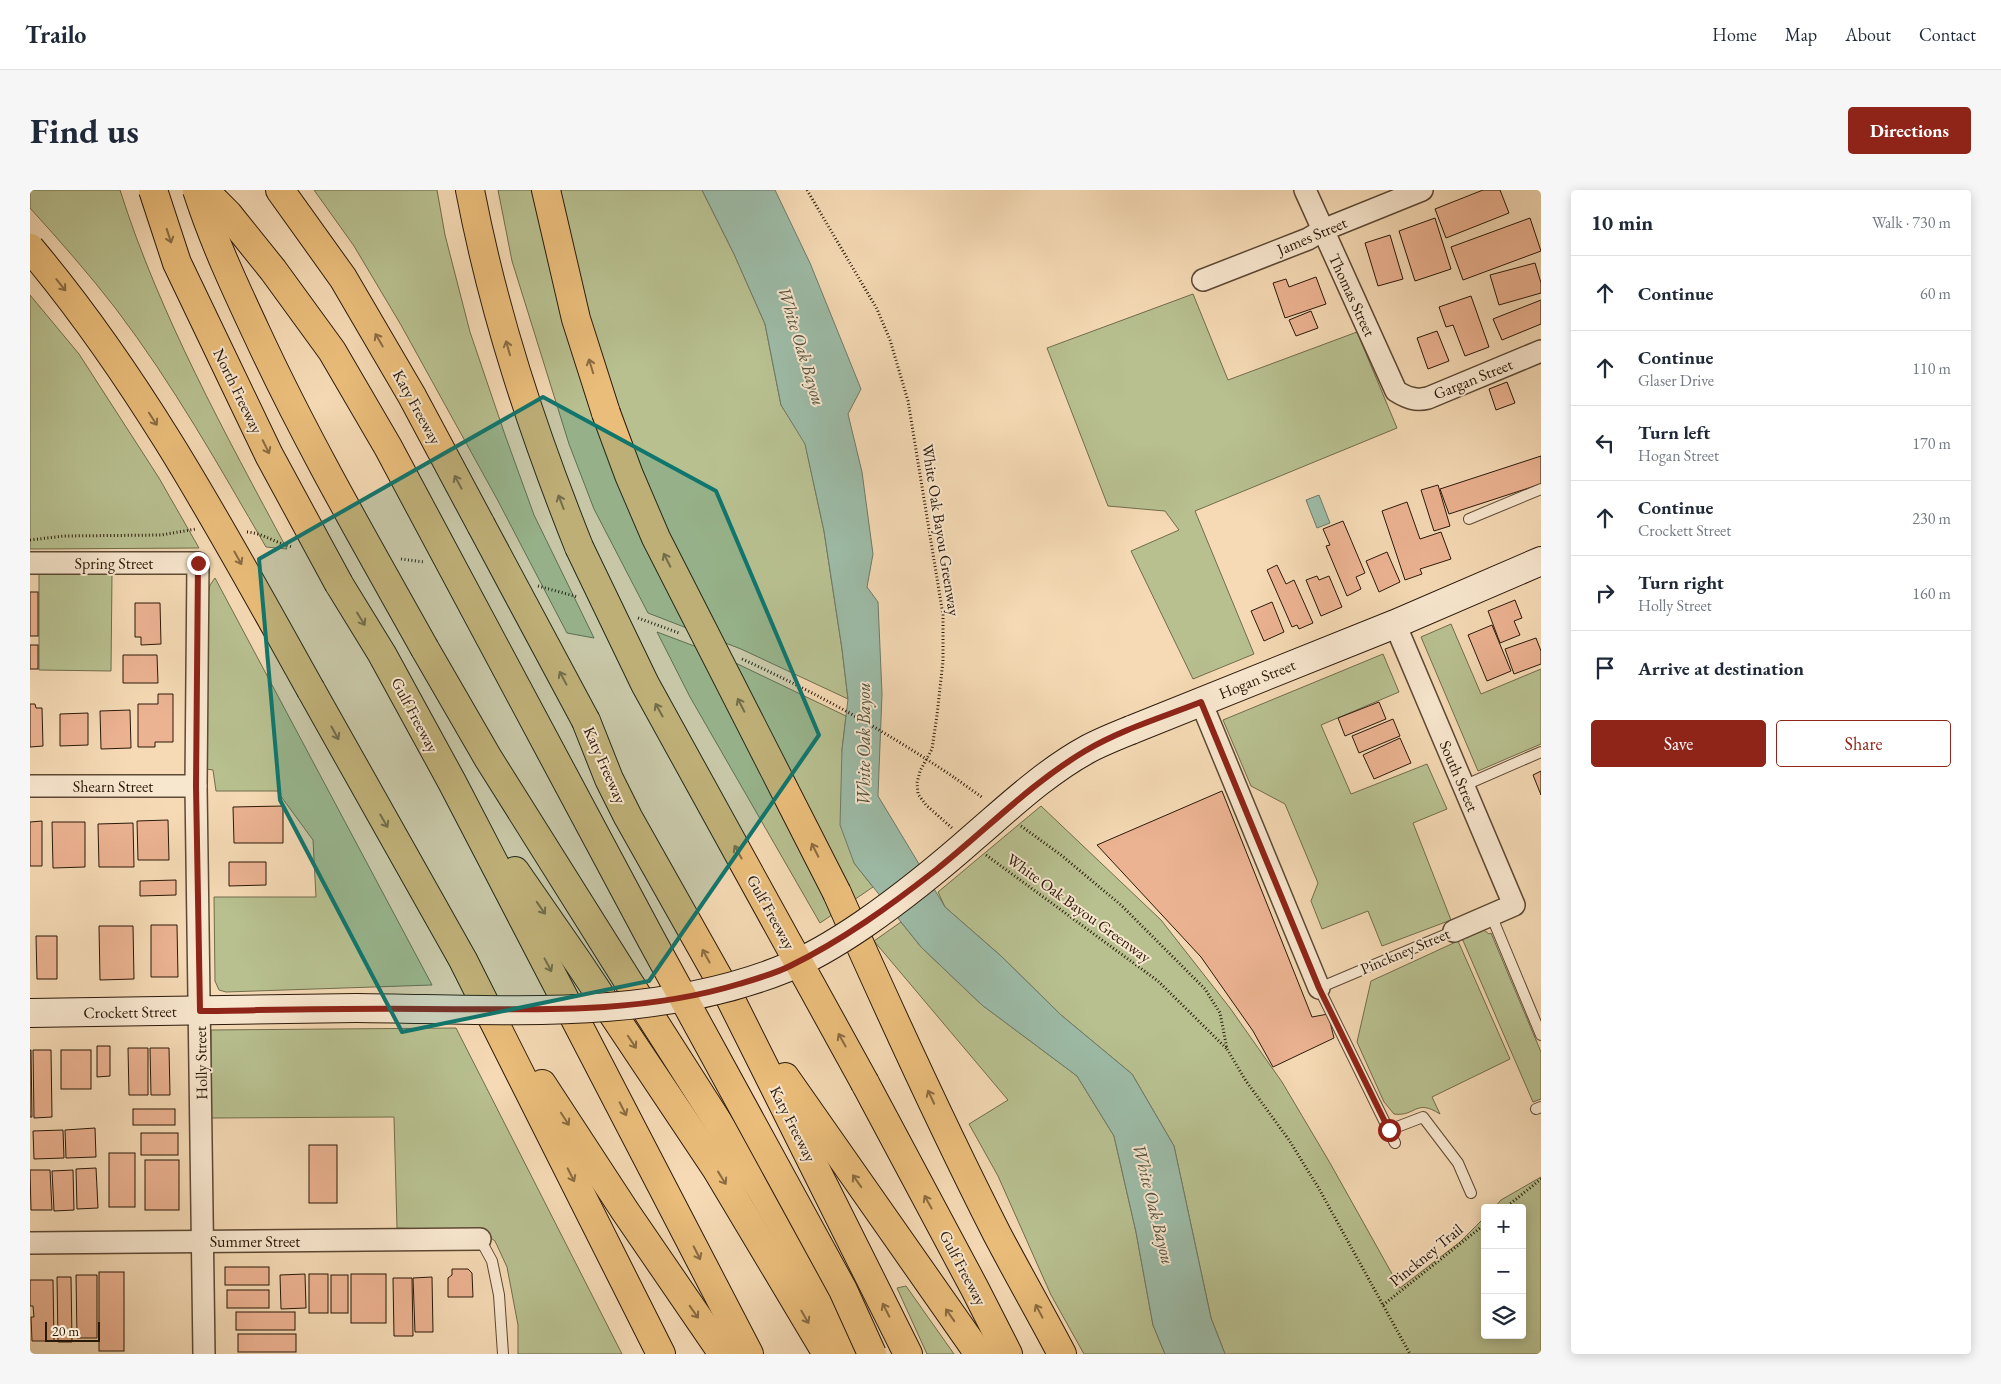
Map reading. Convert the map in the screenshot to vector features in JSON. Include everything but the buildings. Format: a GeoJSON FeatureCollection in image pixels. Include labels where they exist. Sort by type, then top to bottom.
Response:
{"type":"FeatureCollection","features":[{"type":"Feature","properties":{"kind":"highway","name":"North Freeway"},"geometry":{"type":"LineString","coordinates":[[153,190],[178,263],[270,455],[339,584]]}},
{"type":"Feature","properties":{"kind":"highway"},"geometry":{"type":"LineString","coordinates":[[197,190],[218,248],[276,376],[323,466],[425,649],[499,775],[762,1191],[857,1354]]}},
{"type":"Feature","properties":{"kind":"highway"},"geometry":{"type":"LineString","coordinates":[[204,190],[228,214],[273,270],[326,344],[388,447],[650,939],[843,1290],[872,1354]]}},
{"type":"Feature","properties":{"kind":"highway","name":"Katy Freeway"},"geometry":{"type":"LineString","coordinates":[[280,190],[343,278],[412,396],[586,721],[609,779],[628,817],[730,998],[908,1354]]}},
{"type":"Feature","properties":{"kind":"highway","name":"Gulf Freeway"},"geometry":{"type":"LineString","coordinates":[[470,190],[483,256],[509,352],[538,441],[579,547],[645,684],[865,1083],[976,1289],[1008,1354]]}},
{"type":"Feature","properties":{"kind":"highway"},"geometry":{"type":"LineString","coordinates":[[546,190],[576,319],[606,412],[644,511],[694,614],[837,893],[885,1000],[998,1234],[1062,1354]]}},
{"type":"Feature","properties":{"kind":"highway"},"geometry":{"type":"LineString","coordinates":[[30,248],[65,290],[98,335],[170,446],[229,543],[463,960],[661,1354]]}},
{"type":"Feature","properties":{"kind":"highway","name":"Gulf Freeway"},"geometry":{"type":"LineString","coordinates":[[339,584],[382,654],[452,782],[749,1354]]}},
{"type":"Feature","properties":{"kind":"highway"},"geometry":{"type":"LineString","coordinates":[[452,782],[578,962],[684,1120],[755,1231],[827,1354]]}},
{"type":"Feature","properties":{"kind":"highway"},"geometry":{"type":"LineString","coordinates":[[463,960],[620,1203],[723,1354]]}},
{"type":"Feature","properties":{"kind":"highway"},"geometry":{"type":"LineString","coordinates":[[730,998],[979,1354]]}},
{"type":"Feature","properties":{"kind":"main road","name":"Hogan Street"},"geometry":{"type":"LineString","coordinates":[[821,950],[863,924],[937,869],[1022,795],[1088,749],[1395,624],[1541,561]]}},
{"type":"Feature","properties":{"kind":"main road","name":"Crockett Street"},"geometry":{"type":"LineString","coordinates":[[30,1013],[357,1008],[536,1009],[632,1005],[670,1001],[710,993],[788,967],[821,950]]}},
{"type":"Feature","properties":{"kind":"street","name":"Thomas Street"},"geometry":{"type":"LineString","coordinates":[[1306,190],[1396,391],[1405,397]]}},
{"type":"Feature","properties":{"kind":"street","name":"James Street"},"geometry":{"type":"LineString","coordinates":[[1202,280],[1308,239],[1323,230],[1422,190]]}},
{"type":"Feature","properties":{"kind":"street","name":"Gargan Street"},"geometry":{"type":"LineString","coordinates":[[1405,397],[1419,400],[1428,398],[1541,351]]}},
{"type":"Feature","properties":{"kind":"street","name":"Spring Street"},"geometry":{"type":"LineString","coordinates":[[30,563],[198,563]]}},
{"type":"Feature","properties":{"kind":"street","name":"Holly Street"},"geometry":{"type":"LineString","coordinates":[[198,563],[196,786],[204,1241],[204,1354]]}},
{"type":"Feature","properties":{"kind":"street","name":"South Street"},"geometry":{"type":"LineString","coordinates":[[1395,624],[1514,905],[1491,915]]}},
{"type":"Feature","properties":{"kind":"street"},"geometry":{"type":"LineString","coordinates":[[1201,702],[1319,988]]}},
{"type":"Feature","properties":{"kind":"street","name":"Shearn Street"},"geometry":{"type":"LineString","coordinates":[[30,786],[196,786]]}},
{"type":"Feature","properties":{"kind":"street","name":"Pinckney Street"},"geometry":{"type":"LineString","coordinates":[[1454,931],[1491,915]]}},
{"type":"Feature","properties":{"kind":"street","name":"Summer Street"},"geometry":{"type":"LineString","coordinates":[[30,1243],[480,1239]]}},
{"type":"Feature","properties":{"kind":"lane"},"geometry":{"type":"LineString","coordinates":[[1469,519],[1541,489]]}},
{"type":"Feature","properties":{"kind":"lane"},"geometry":{"type":"LineString","coordinates":[[1463,786],[1541,752]]}},
{"type":"Feature","properties":{"kind":"lane"},"geometry":{"type":"LineString","coordinates":[[1491,915],[1541,1035]]}},
{"type":"Feature","properties":{"kind":"lane","name":"Pinckney Street"},"geometry":{"type":"LineString","coordinates":[[1319,988],[1454,931]]}},
{"type":"Feature","properties":{"kind":"lane"},"geometry":{"type":"LineString","coordinates":[[1319,988],[1395,1143]]}},
{"type":"Feature","properties":{"kind":"lane"},"geometry":{"type":"LineString","coordinates":[[1389,1130],[1423,1117],[1458,1163],[1471,1193]]}},
{"type":"Feature","properties":{"kind":"lane"},"geometry":{"type":"LineString","coordinates":[[480,1239],[492,1261],[500,1295],[503,1354]]}},
{"type":"Feature","properties":{"kind":"path","name":"White Oak Bayou Greenway"},"geometry":{"type":"LineString","coordinates":[[807,190],[877,309],[890,340],[908,401],[943,615],[943,661],[937,715],[932,749],[920,770],[918,794],[926,806],[954,830]]}},
{"type":"Feature","properties":{"kind":"path"},"geometry":{"type":"LineString","coordinates":[[740,658],[798,684],[862,718],[903,743],[988,802]]}},
{"type":"Feature","properties":{"kind":"path"},"geometry":{"type":"LineString","coordinates":[[1020,825],[1060,854],[1121,905],[1205,989],[1220,1013],[1227,1049],[1246,1081],[1289,1140],[1313,1179],[1410,1354]]}},
{"type":"Feature","properties":{"kind":"path","name":"White Oak Bayou Greenway"},"geometry":{"type":"LineString","coordinates":[[985,854],[1158,981],[1227,1049]]}},
{"type":"Feature","properties":{"kind":"path"},"geometry":{"type":"LineString","coordinates":[[1511,1204],[1541,1179]]}},
{"type":"Feature","properties":{"kind":"path","name":"Pinckney Trail"},"geometry":{"type":"LineString","coordinates":[[1383,1306],[1481,1227]]}},
{"type":"Feature","properties":{"kind":"highlighted area"},"geometry":{"type":"Polygon","coordinates":[[[543,397],[716,491],[819,735],[649,981],[402,1032],[280,800],[259,559],[543,397]]]}},
{"type":"Feature","properties":{"kind":"shaded area"},"geometry":{"type":"Polygon","coordinates":[[[30,190],[120,190],[154,283],[174,328],[217,418],[287,549],[266,547],[195,426],[137,337],[95,283],[30,208],[30,190]]]}},
{"type":"Feature","properties":{"kind":"shaded area"},"geometry":{"type":"Polygon","coordinates":[[[314,190],[437,190],[445,235],[470,332],[505,435],[534,515],[594,638],[567,633],[497,499],[401,325],[354,246],[314,190]]]}},
{"type":"Feature","properties":{"kind":"shaded area"},"geometry":{"type":"Polygon","coordinates":[[[498,190],[702,190],[734,254],[765,324],[781,405],[805,443],[824,531],[848,699],[741,649],[648,613],[594,509],[569,444],[512,261],[498,190]]]}},
{"type":"Feature","properties":{"kind":"shaded area"},"geometry":{"type":"Polygon","coordinates":[[[1193,294],[1228,380],[1357,332],[1397,428],[1195,511],[1254,654],[1193,679],[1131,551],[1179,530],[1165,511],[1108,506],[1047,348],[1193,294]]]}},
{"type":"Feature","properties":{"kind":"shaded area"},"geometry":{"type":"Polygon","coordinates":[[[30,295],[79,354],[159,478],[199,548],[30,549],[30,295]]]}},
{"type":"Feature","properties":{"kind":"shaded area"},"geometry":{"type":"Polygon","coordinates":[[[39,574],[112,574],[111,671],[39,670],[39,574]]]}},
{"type":"Feature","properties":{"kind":"shaded area"},"geometry":{"type":"Polygon","coordinates":[[[215,578],[432,985],[226,992],[219,990],[215,981],[214,897],[316,897],[313,840],[277,791],[216,791],[213,770],[206,769],[208,597],[210,585],[215,578]]]}},
{"type":"Feature","properties":{"kind":"shaded area"},"geometry":{"type":"Polygon","coordinates":[[[1451,624],[1481,694],[1541,669],[1541,744],[1478,771],[1421,637],[1451,624]]]}},
{"type":"Feature","properties":{"kind":"shaded area"},"geometry":{"type":"Polygon","coordinates":[[[657,632],[721,656],[846,716],[842,750],[854,863],[873,887],[820,923],[690,697],[657,632]]]}},
{"type":"Feature","properties":{"kind":"shaded area"},"geometry":{"type":"Polygon","coordinates":[[[1383,654],[1399,692],[1321,725],[1351,794],[1427,764],[1447,809],[1413,823],[1451,920],[1382,946],[1368,911],[1322,929],[1311,901],[1318,883],[1285,804],[1251,786],[1223,720],[1383,654]]]}},
{"type":"Feature","properties":{"kind":"shaded area"},"geometry":{"type":"Polygon","coordinates":[[[1041,806],[1161,920],[1230,1008],[1282,1082],[1400,1288],[1460,1242],[1481,1221],[1481,1339],[1526,1339],[1526,1204],[1498,1204],[1501,1200],[1541,1177],[1541,1354],[1225,1354],[1211,1318],[1174,1146],[1132,1074],[1061,1015],[1001,956],[945,907],[938,892],[1041,806]]]}},
{"type":"Feature","properties":{"kind":"shaded area"},"geometry":{"type":"Polygon","coordinates":[[[901,922],[921,947],[982,1005],[1077,1076],[1114,1136],[1136,1232],[1153,1325],[1165,1354],[1084,1354],[1051,1295],[998,1176],[969,1124],[1008,1100],[874,941],[901,922]]]}},
{"type":"Feature","properties":{"kind":"shaded area"},"geometry":{"type":"Polygon","coordinates":[[[1481,928],[1489,934],[1491,933],[1541,1052],[1541,1099],[1533,1102],[1461,936],[1481,928]]]}},
{"type":"Feature","properties":{"kind":"shaded area"},"geometry":{"type":"Polygon","coordinates":[[[1458,941],[1510,1059],[1432,1097],[1440,1114],[1432,1110],[1420,1108],[1407,1113],[1394,1114],[1384,1102],[1357,1042],[1371,981],[1458,941]]]}},
{"type":"Feature","properties":{"kind":"shaded area"},"geometry":{"type":"Polygon","coordinates":[[[456,1028],[622,1354],[518,1354],[518,1325],[507,1267],[495,1241],[481,1231],[397,1228],[394,1117],[211,1118],[211,1030],[456,1028]]]}},
{"type":"Feature","properties":{"kind":"shaded area"},"geometry":{"type":"Polygon","coordinates":[[[906,1286],[954,1354],[927,1354],[897,1288],[906,1286]]]}},
{"type":"Feature","properties":{"kind":"water","name":"White Oak Bayou"},"geometry":{"type":"Polygon","coordinates":[[[702,190],[775,190],[810,263],[861,389],[848,414],[862,472],[873,554],[867,587],[878,602],[882,694],[878,796],[945,907],[1001,956],[1061,1015],[1132,1074],[1174,1146],[1211,1318],[1225,1354],[1165,1354],[1153,1325],[1136,1232],[1114,1136],[1077,1076],[982,1005],[921,947],[854,863],[840,825],[842,750],[848,699],[824,531],[805,444],[781,405],[765,324],[734,254],[702,190]]]}},
{"type":"Feature","properties":{"kind":"water"},"geometry":{"type":"Polygon","coordinates":[[[1319,495],[1330,523],[1317,528],[1306,500],[1319,495]]]}},
{"type":"Feature","properties":{"kind":"route"},"geometry":{"type":"LineString","coordinates":[[198,563],[196,786],[200,1011],[357,1008],[593,1008],[670,1001],[710,993],[756,979],[788,967],[821,950],[863,924],[937,869],[1022,795],[1088,749],[1201,702],[1319,988],[1389,1130]]}}]}
